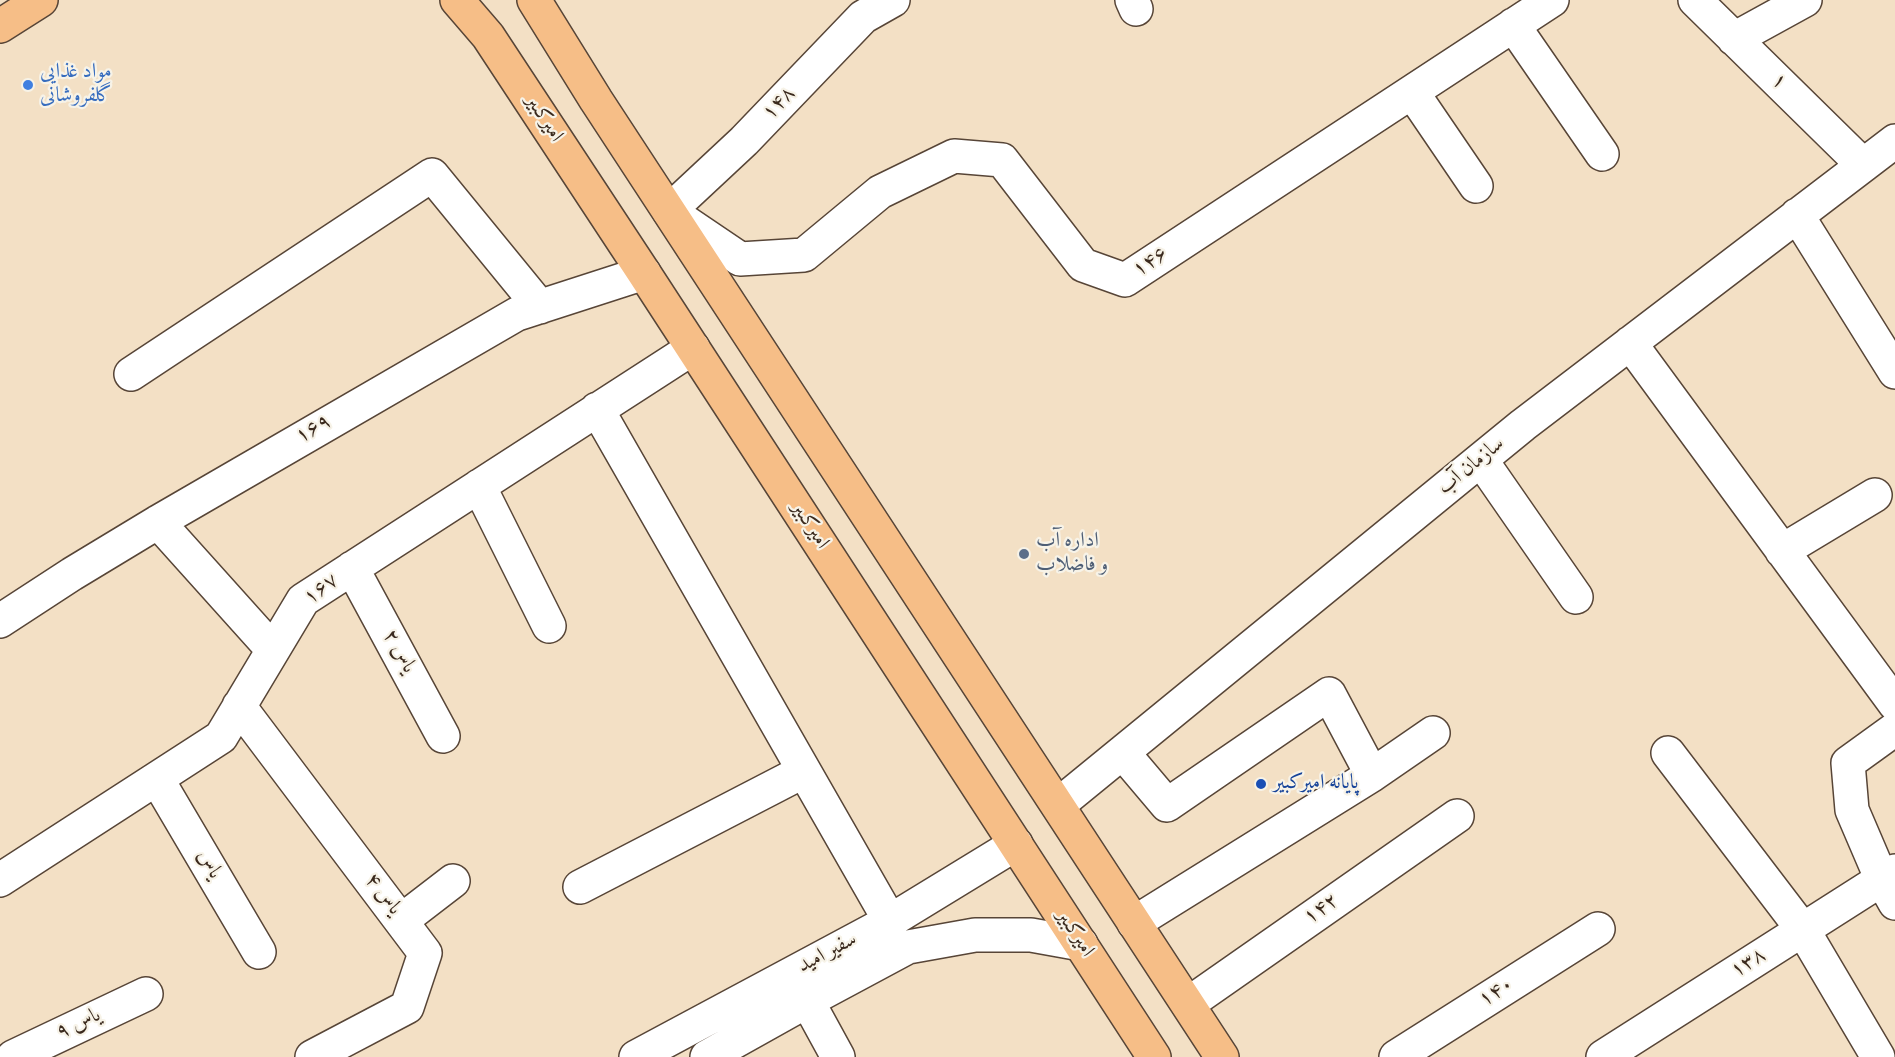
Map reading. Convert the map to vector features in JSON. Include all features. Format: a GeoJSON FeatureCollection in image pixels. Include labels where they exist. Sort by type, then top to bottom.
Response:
{"type":"FeatureCollection","features":[{"type":"Feature","properties":{"kind":"main road"},"geometry":{"type":"LineString","coordinates":[[0,26],[41,0]]}},
{"type":"Feature","properties":{"kind":"main road","name":"امیرکبیر"},"geometry":{"type":"LineString","coordinates":[[457,0],[488,36],[1154,1057]]}},
{"type":"Feature","properties":{"kind":"main road"},"geometry":{"type":"LineString","coordinates":[[534,0],[669,211],[1222,1057]]}},
{"type":"Feature","properties":{"kind":"street","name":"۱۴۸"},"geometry":{"type":"LineString","coordinates":[[669,211],[744,141],[863,17],[893,0]]}},
{"type":"Feature","properties":{"kind":"street","name":"۱۴۶"},"geometry":{"type":"LineString","coordinates":[[669,211],[740,259],[804,255],[880,192],[954,156],[1002,160],[1083,264],[1125,280],[1552,0]]}},
{"type":"Feature","properties":{"kind":"street","name":"۱"},"geometry":{"type":"LineString","coordinates":[[1695,0],[1862,164]]}},
{"type":"Feature","properties":{"kind":"street"},"geometry":{"type":"LineString","coordinates":[[1734,39],[1804,0]]}},
{"type":"Feature","properties":{"kind":"street"},"geometry":{"type":"LineString","coordinates":[[1513,25],[1602,154]]}},
{"type":"Feature","properties":{"kind":"street"},"geometry":{"type":"LineString","coordinates":[[1412,92],[1476,186]]}},
{"type":"Feature","properties":{"kind":"street","name":"سازمان آب"},"geometry":{"type":"LineString","coordinates":[[1058,806],[1481,460],[1862,164],[1895,141]]}},
{"type":"Feature","properties":{"kind":"street"},"geometry":{"type":"LineString","coordinates":[[131,374],[432,175],[540,307]]}},
{"type":"Feature","properties":{"kind":"street"},"geometry":{"type":"LineString","coordinates":[[1797,215],[1895,372]]}},
{"type":"Feature","properties":{"kind":"street","name":"۱۶۹"},"geometry":{"type":"LineString","coordinates":[[0,621],[158,522],[517,314],[644,273]]}},
{"type":"Feature","properties":{"kind":"street"},"geometry":{"type":"LineString","coordinates":[[1630,343],[1895,704]]}},
{"type":"Feature","properties":{"kind":"street","name":"۱۶۷"},"geometry":{"type":"LineString","coordinates":[[0,880],[221,737],[303,600],[693,348]]}},
{"type":"Feature","properties":{"kind":"street"},"geometry":{"type":"LineString","coordinates":[[597,409],[890,921]]}},
{"type":"Feature","properties":{"kind":"street"},"geometry":{"type":"LineString","coordinates":[[1481,460],[1576,597]]}},
{"type":"Feature","properties":{"kind":"street"},"geometry":{"type":"LineString","coordinates":[[479,486],[549,626]]}},
{"type":"Feature","properties":{"kind":"street"},"geometry":{"type":"LineString","coordinates":[[1782,551],[1875,495]]}},
{"type":"Feature","properties":{"kind":"street"},"geometry":{"type":"LineString","coordinates":[[158,522],[273,650]]}},
{"type":"Feature","properties":{"kind":"street","name":"یاس ۲"},"geometry":{"type":"LineString","coordinates":[[352,568],[443,736]]}},
{"type":"Feature","properties":{"kind":"street"},"geometry":{"type":"LineString","coordinates":[[1123,753],[1167,805],[1329,694],[1372,775]]}},
{"type":"Feature","properties":{"kind":"street","name":"یاس ۴"},"geometry":{"type":"LineString","coordinates":[[239,706],[425,953],[406,1007],[312,1057]]}},
{"type":"Feature","properties":{"kind":"street"},"geometry":{"type":"LineString","coordinates":[[1891,885],[1852,810],[1848,763],[1895,729]]}},
{"type":"Feature","properties":{"kind":"street"},"geometry":{"type":"LineString","coordinates":[[1134,923],[1372,775],[1433,733]]}},
{"type":"Feature","properties":{"kind":"street"},"geometry":{"type":"LineString","coordinates":[[1668,753],[1803,930],[1878,1057]]}},
{"type":"Feature","properties":{"kind":"street"},"geometry":{"type":"LineString","coordinates":[[580,887],[804,771]]}},
{"type":"Feature","properties":{"kind":"street","name":"یاس"},"geometry":{"type":"LineString","coordinates":[[157,778],[259,952]]}},
{"type":"Feature","properties":{"kind":"street","name":"۱۴۲"},"geometry":{"type":"LineString","coordinates":[[1188,1004],[1457,816]]}},
{"type":"Feature","properties":{"kind":"street","name":"سفیر امید"},"geometry":{"type":"LineString","coordinates":[[707,1057],[890,921],[1016,844]]}},
{"type":"Feature","properties":{"kind":"street"},"geometry":{"type":"LineString","coordinates":[[401,921],[453,881]]}},
{"type":"Feature","properties":{"kind":"street","name":"۱۳۸"},"geometry":{"type":"LineString","coordinates":[[1603,1057],[1803,930],[1891,885]]}},
{"type":"Feature","properties":{"kind":"street","name":"۱۴۰"},"geometry":{"type":"LineString","coordinates":[[1396,1057],[1598,929]]}},
{"type":"Feature","properties":{"kind":"street","name":"سفیر امید"},"geometry":{"type":"LineString","coordinates":[[636,1057],[800,987],[908,947],[975,935],[1031,935],[1081,945]]}},
{"type":"Feature","properties":{"kind":"street"},"geometry":{"type":"LineString","coordinates":[[800,987],[838,1057]]}},
{"type":"Feature","properties":{"kind":"street","name":"یاس ۹"},"geometry":{"type":"LineString","coordinates":[[13,1057],[64,1046],[146,994]]}},
{"type":"Feature","properties":{"kind":"place","name":"مواد غذایی گلفروشانی"},"geometry":{"type":"Point","coordinates":[28,85]}},
{"type":"Feature","properties":{"kind":"place","name":"اداره آب و فاضلاب"},"geometry":{"type":"Point","coordinates":[1024,554]}},
{"type":"Feature","properties":{"kind":"place","name":"پایانه امیرکبیر"},"geometry":{"type":"Point","coordinates":[1261,784]}}]}
